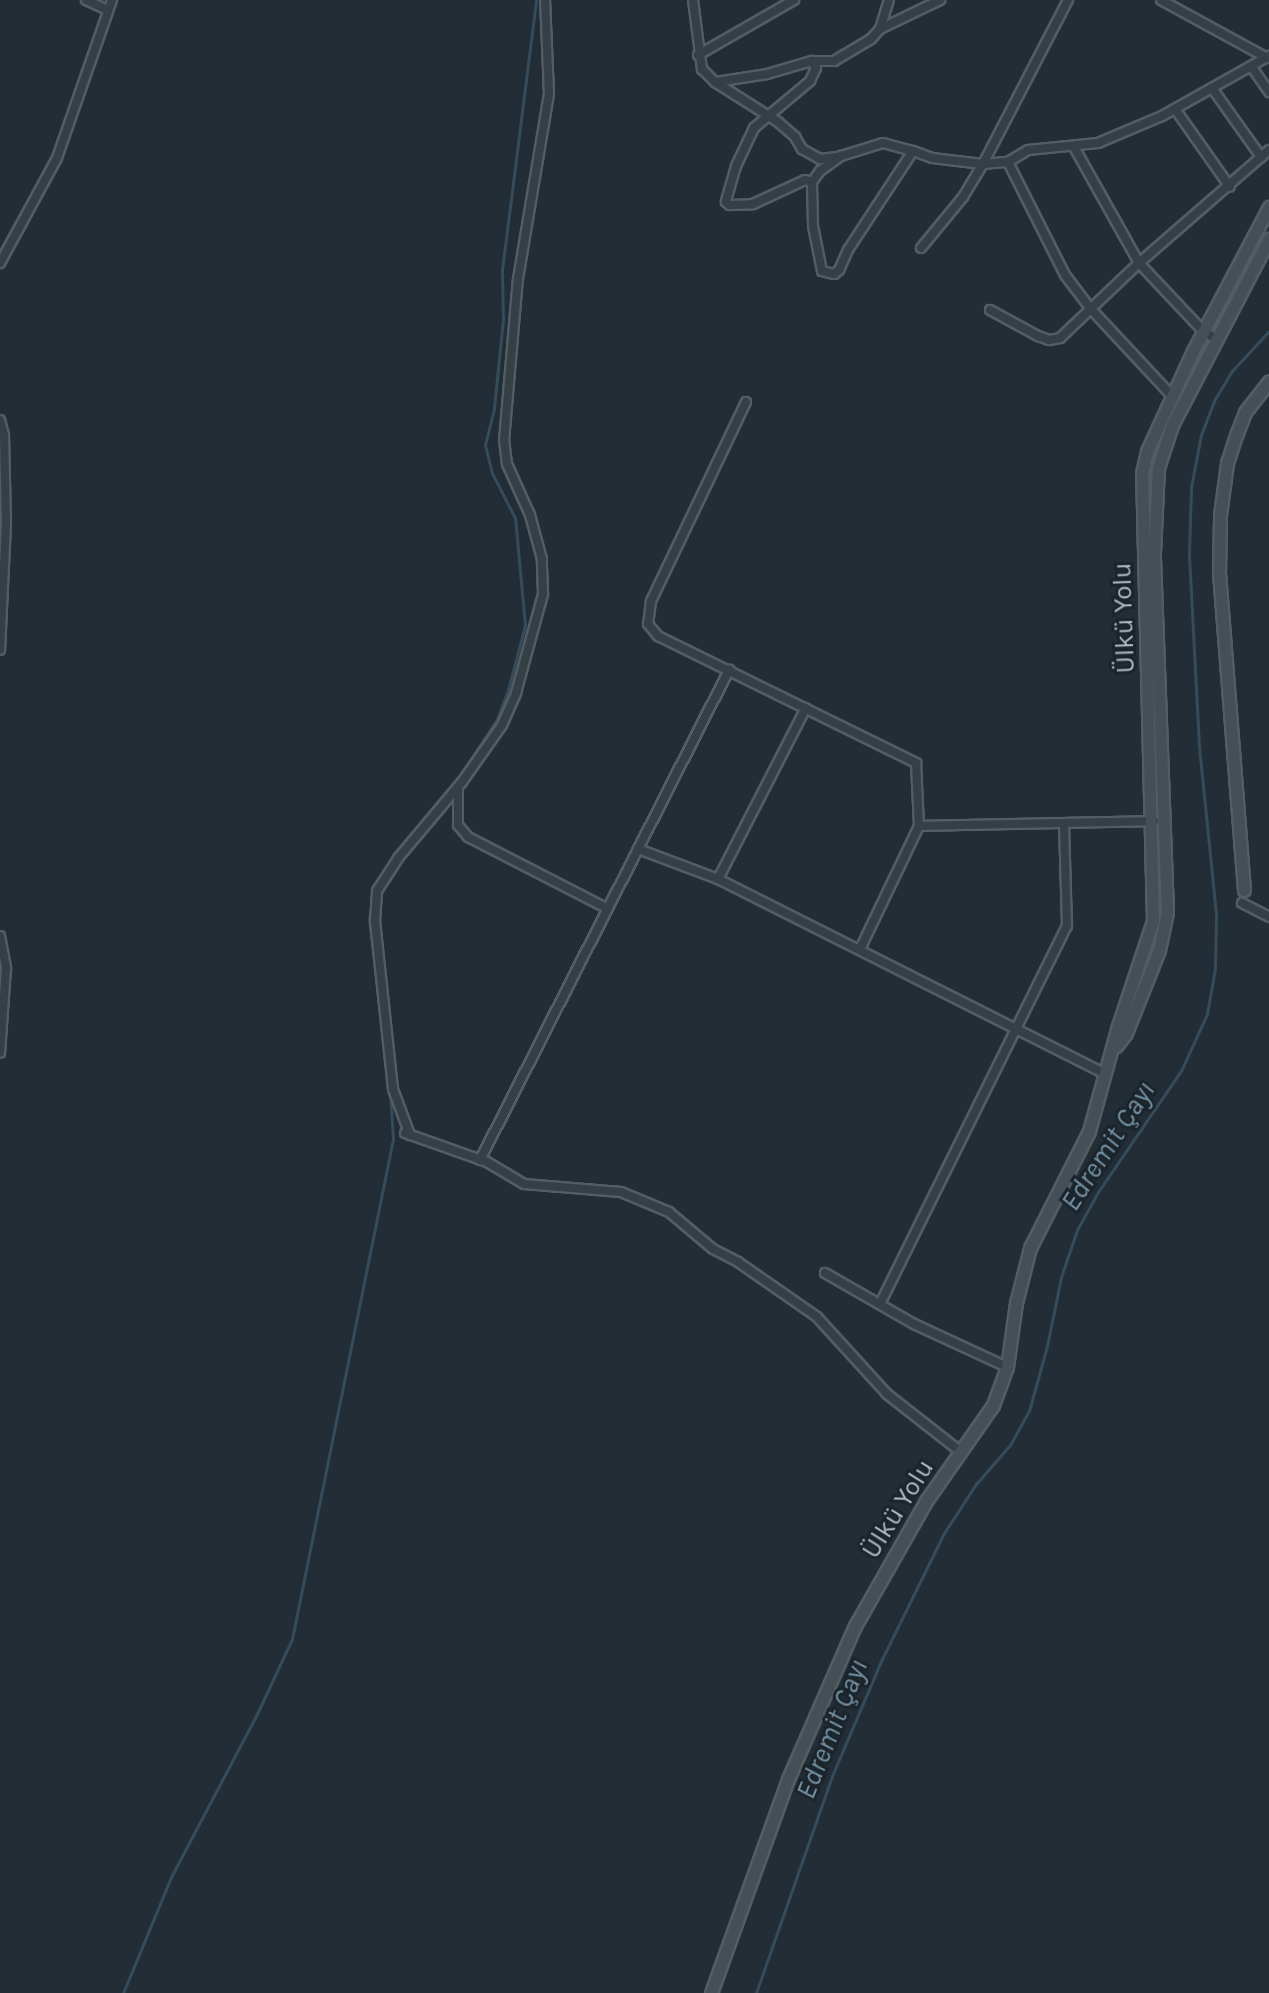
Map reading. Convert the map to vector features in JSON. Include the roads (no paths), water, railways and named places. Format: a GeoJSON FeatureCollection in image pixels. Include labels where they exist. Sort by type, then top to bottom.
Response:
{"type":"FeatureCollection","features":[{"type":"Feature","properties":{"kind":"main road","name":"Ülkü Yolu"},"geometry":{"type":"LineString","coordinates":[[711,1993],[788,1779],[855,1626],[926,1501],[993,1405],[1007,1367],[1016,1303],[1030,1248],[1089,1131],[1113,1050],[1126,1033],[1164,932],[1167,889],[1158,821],[1142,473],[1147,451],[1203,331],[1269,207]]}},
{"type":"Feature","properties":{"kind":"main road","name":"Ülkü Yolu"},"geometry":{"type":"LineString","coordinates":[[1158,821],[1154,553],[1158,468],[1172,425],[1269,239]]}},
{"type":"Feature","properties":{"kind":"main road"},"geometry":{"type":"LineString","coordinates":[[1244,890],[1219,575],[1220,515],[1227,463],[1237,433],[1245,412],[1269,381]]}},
{"type":"Feature","properties":{"kind":"street"},"geometry":{"type":"LineString","coordinates":[[86,0],[107,10]]}},
{"type":"Feature","properties":{"kind":"street"},"geometry":{"type":"LineString","coordinates":[[0,263],[57,158],[112,0]]}},
{"type":"Feature","properties":{"kind":"street"},"geometry":{"type":"LineString","coordinates":[[545,0],[549,94],[518,279],[504,441],[507,464],[530,515],[542,559],[543,594],[516,693],[502,725],[458,788],[399,857],[377,891],[375,921],[393,1089],[407,1134],[480,1160],[524,1184],[621,1192],[669,1212],[713,1249],[738,1262],[817,1317],[887,1394],[961,1452]]}},
{"type":"Feature","properties":{"kind":"street"},"geometry":{"type":"LineString","coordinates":[[693,0],[702,69],[715,82],[795,137],[802,149],[820,159],[883,143],[966,164],[1008,162],[1028,150],[1074,147],[1134,130],[1268,57]]}},
{"type":"Feature","properties":{"kind":"street"},"geometry":{"type":"LineString","coordinates":[[698,55],[794,0]]}},
{"type":"Feature","properties":{"kind":"street"},"geometry":{"type":"LineString","coordinates":[[880,29],[889,0]]}},
{"type":"Feature","properties":{"kind":"street"},"geometry":{"type":"LineString","coordinates":[[715,82],[767,74],[812,61],[834,61],[871,39],[880,29],[940,0]]}},
{"type":"Feature","properties":{"kind":"street"},"geometry":{"type":"LineString","coordinates":[[921,248],[963,197],[983,164],[1066,3],[1055,0]]}},
{"type":"Feature","properties":{"kind":"street"},"geometry":{"type":"LineString","coordinates":[[1161,0],[1268,57]]}},
{"type":"Feature","properties":{"kind":"street"},"geometry":{"type":"LineString","coordinates":[[812,61],[816,68],[810,81],[767,115],[745,145],[726,202],[730,205],[753,204],[805,180],[812,182]]}},
{"type":"Feature","properties":{"kind":"street"},"geometry":{"type":"LineString","coordinates":[[1251,66],[1269,92]]}},
{"type":"Feature","properties":{"kind":"street"},"geometry":{"type":"LineString","coordinates":[[1212,88],[1261,157]]}},
{"type":"Feature","properties":{"kind":"street"},"geometry":{"type":"LineString","coordinates":[[1175,109],[1230,187]]}},
{"type":"Feature","properties":{"kind":"street"},"geometry":{"type":"LineString","coordinates":[[1074,147],[1139,263],[1203,331],[1216,339]]}},
{"type":"Feature","properties":{"kind":"street"},"geometry":{"type":"LineString","coordinates":[[990,310],[1038,336],[1052,340],[1063,336],[1139,263],[1269,150]]}},
{"type":"Feature","properties":{"kind":"street"},"geometry":{"type":"LineString","coordinates":[[841,156],[820,171],[812,182],[811,202],[819,264],[822,271],[834,274],[913,151]]}},
{"type":"Feature","properties":{"kind":"street"},"geometry":{"type":"LineString","coordinates":[[1008,162],[1065,275],[1090,308],[1172,396]]}},
{"type":"Feature","properties":{"kind":"street"},"geometry":{"type":"LineString","coordinates":[[746,402],[647,614],[648,624],[658,636],[916,763],[919,826],[860,949]]}},
{"type":"Feature","properties":{"kind":"street"},"geometry":{"type":"LineString","coordinates":[[0,420],[4,435],[6,524],[0,650]]}},
{"type":"Feature","properties":{"kind":"street"},"geometry":{"type":"LineString","coordinates":[[480,1160],[729,670]]}},
{"type":"Feature","properties":{"kind":"street"},"geometry":{"type":"LineString","coordinates":[[718,879],[806,708]]}},
{"type":"Feature","properties":{"kind":"street"},"geometry":{"type":"LineString","coordinates":[[458,788],[458,825],[468,837],[608,909]]}},
{"type":"Feature","properties":{"kind":"street"},"geometry":{"type":"LineString","coordinates":[[919,826],[1158,821]]}},
{"type":"Feature","properties":{"kind":"street"},"geometry":{"type":"LineString","coordinates":[[880,1304],[1067,926],[1064,824]]}},
{"type":"Feature","properties":{"kind":"street"},"geometry":{"type":"LineString","coordinates":[[638,849],[718,879],[1105,1074]]}},
{"type":"Feature","properties":{"kind":"street"},"geometry":{"type":"LineString","coordinates":[[1242,903],[1269,917]]}},
{"type":"Feature","properties":{"kind":"street"},"geometry":{"type":"LineString","coordinates":[[0,936],[6,968],[0,1053]]}},
{"type":"Feature","properties":{"kind":"street"},"geometry":{"type":"LineString","coordinates":[[825,1273],[1007,1367]]}},
{"type":"Feature","properties":{"kind":"waterway"},"geometry":{"type":"LineString","coordinates":[[405,844],[457,780],[497,719],[525,625],[515,518],[492,473],[485,445],[494,408],[503,319],[502,270],[536,0]]}},
{"type":"Feature","properties":{"kind":"waterway","name":"Edremit Çayı"},"geometry":{"type":"LineString","coordinates":[[756,1993],[832,1776],[882,1659],[944,1533],[976,1484],[1010,1445],[1029,1411],[1047,1346],[1061,1277],[1077,1230],[1098,1192],[1181,1071],[1207,1014],[1215,968],[1216,914],[1199,746],[1189,552],[1191,487],[1201,435],[1215,399],[1232,371],[1269,331]]}},
{"type":"Feature","properties":{"kind":"waterway"},"geometry":{"type":"LineString","coordinates":[[376,886],[389,866]]}},
{"type":"Feature","properties":{"kind":"waterway"},"geometry":{"type":"LineString","coordinates":[[374,893],[369,919],[385,1052]]}},
{"type":"Feature","properties":{"kind":"waterway"},"geometry":{"type":"LineString","coordinates":[[123,1993],[171,1877],[255,1718],[292,1639],[393,1139],[390,1092]]}}]}
